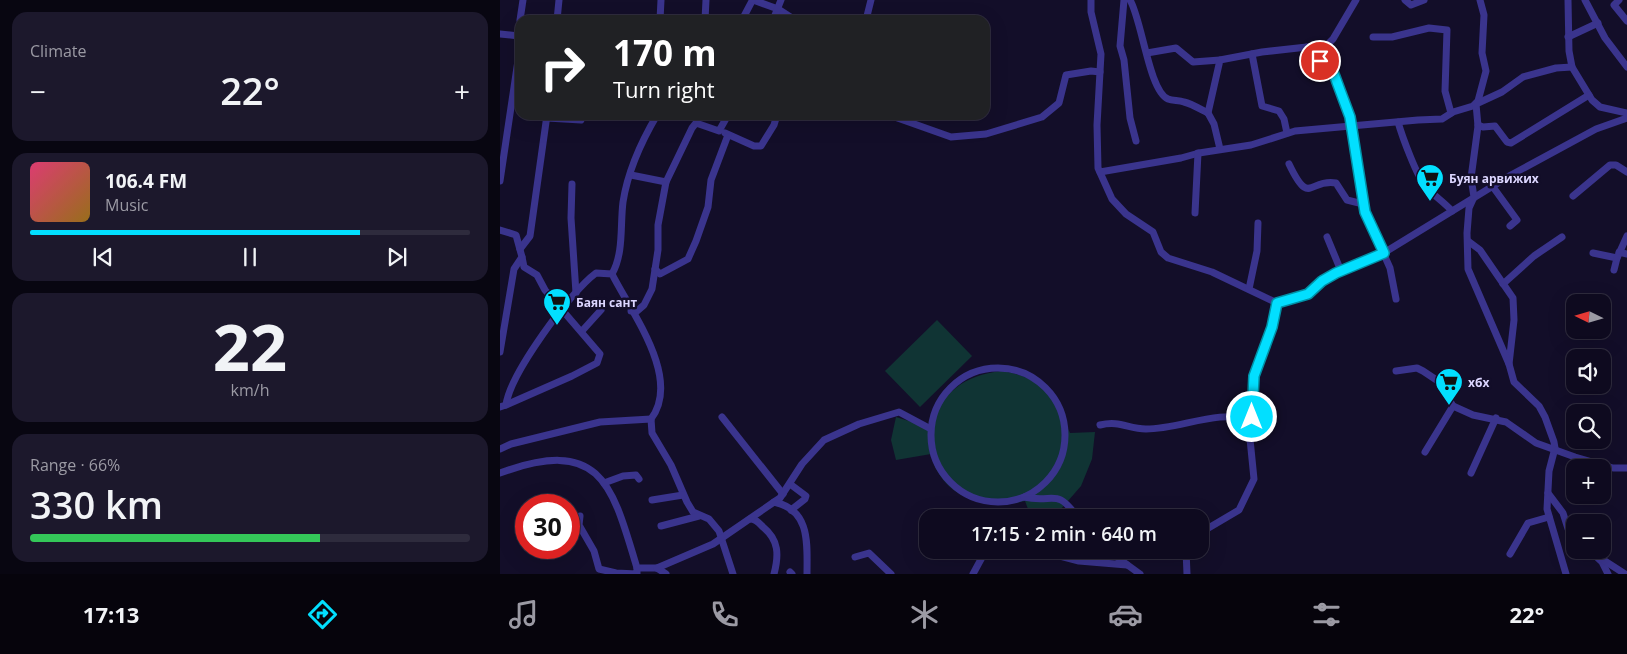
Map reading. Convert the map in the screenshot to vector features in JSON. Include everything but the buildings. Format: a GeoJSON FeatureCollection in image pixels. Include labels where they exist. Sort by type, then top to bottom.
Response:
{"type":"FeatureCollection","features":[{"type":"Feature","properties":{"kind":"street"},"geometry":{"type":"LineString","coordinates":[[521,15],[523,0]]}},
{"type":"Feature","properties":{"kind":"street"},"geometry":{"type":"LineString","coordinates":[[557,15],[558,0]]}},
{"type":"Feature","properties":{"kind":"street"},"geometry":{"type":"LineString","coordinates":[[660,15],[661,0]]}},
{"type":"Feature","properties":{"kind":"street"},"geometry":{"type":"LineString","coordinates":[[705,15],[706,0]]}},
{"type":"Feature","properties":{"kind":"street"},"geometry":{"type":"LineString","coordinates":[[744,15],[752,0],[778,9],[787,15]]}},
{"type":"Feature","properties":{"kind":"street"},"geometry":{"type":"LineString","coordinates":[[775,15],[781,0]]}},
{"type":"Feature","properties":{"kind":"street"},"geometry":{"type":"LineString","coordinates":[[867,15],[871,0]]}},
{"type":"Feature","properties":{"kind":"street"},"geometry":{"type":"LineString","coordinates":[[1091,0],[1091,12],[1101,54],[1097,140],[1100,172],[1112,199],[1126,214],[1153,232],[1161,252],[1168,258],[1212,272],[1277,303],[1308,294],[1322,281],[1341,270],[1384,253],[1510,175],[1596,129],[1627,118]]}},
{"type":"Feature","properties":{"kind":"street"},"geometry":{"type":"LineString","coordinates":[[1124,0],[1120,46],[1124,60],[1130,118],[1136,141]]}},
{"type":"Feature","properties":{"kind":"street"},"geometry":{"type":"LineString","coordinates":[[1130,0],[1151,72],[1160,92],[1168,100],[1182,101],[1208,113],[1214,124],[1220,149]]}},
{"type":"Feature","properties":{"kind":"street"},"geometry":{"type":"LineString","coordinates":[[1147,53],[1176,48],[1193,62],[1220,60],[1307,46],[1325,47],[1333,39],[1356,0]]}},
{"type":"Feature","properties":{"kind":"street"},"geometry":{"type":"LineString","coordinates":[[1405,0],[1411,5],[1424,0]]}},
{"type":"Feature","properties":{"kind":"street"},"geometry":{"type":"LineString","coordinates":[[1480,0],[1483,10]]}},
{"type":"Feature","properties":{"kind":"street"},"geometry":{"type":"LineString","coordinates":[[1486,0],[1483,10],[1482,53],[1486,71],[1482,92],[1476,104],[1478,125],[1471,178],[1474,198],[1470,204],[1468,219],[1468,269],[1509,364],[1514,382],[1539,406],[1545,417],[1555,448],[1549,471],[1549,517],[1566,574]]}},
{"type":"Feature","properties":{"kind":"street"},"geometry":{"type":"LineString","coordinates":[[1568,0],[1568,37],[1572,67],[1589,95],[1600,107],[1627,113]]}},
{"type":"Feature","properties":{"kind":"street"},"geometry":{"type":"LineString","coordinates":[[1586,0],[1605,38],[1627,67]]}},
{"type":"Feature","properties":{"kind":"street"},"geometry":{"type":"LineString","coordinates":[[1619,0],[1614,5],[1627,21]]}},
{"type":"Feature","properties":{"kind":"street"},"geometry":{"type":"LineString","coordinates":[[1568,37],[1598,23]]}},
{"type":"Feature","properties":{"kind":"street"},"geometry":{"type":"LineString","coordinates":[[1373,37],[1392,37],[1429,28],[1447,30],[1445,91],[1451,113]]}},
{"type":"Feature","properties":{"kind":"street"},"geometry":{"type":"LineString","coordinates":[[500,34],[515,36]]}},
{"type":"Feature","properties":{"kind":"street"},"geometry":{"type":"LineString","coordinates":[[1307,46],[1320,61],[1331,66],[1352,127],[1363,204],[1390,268],[1396,299]]}},
{"type":"Feature","properties":{"kind":"street"},"geometry":{"type":"LineString","coordinates":[[1252,54],[1262,106],[1278,111],[1284,119],[1287,133]]}},
{"type":"Feature","properties":{"kind":"street"},"geometry":{"type":"LineString","coordinates":[[1208,113],[1220,60]]}},
{"type":"Feature","properties":{"kind":"street"},"geometry":{"type":"LineString","coordinates":[[1100,172],[1220,149],[1257,144],[1287,133],[1316,128],[1440,120],[1451,113],[1502,92],[1523,77],[1556,68],[1572,67]]}},
{"type":"Feature","properties":{"kind":"street"},"geometry":{"type":"LineString","coordinates":[[904,120],[951,137],[986,134],[1021,125],[1047,114],[1059,103],[1066,75],[1091,70],[1100,72]]}},
{"type":"Feature","properties":{"kind":"street"},"geometry":{"type":"LineString","coordinates":[[500,181],[515,80]]}},
{"type":"Feature","properties":{"kind":"street"},"geometry":{"type":"LineString","coordinates":[[1478,125],[1483,127],[1495,126],[1510,143],[1589,95]]}},
{"type":"Feature","properties":{"kind":"street"},"geometry":{"type":"LineString","coordinates":[[500,352],[514,269],[530,236],[546,120]]}},
{"type":"Feature","properties":{"kind":"street"},"geometry":{"type":"LineString","coordinates":[[612,274],[616,267],[624,202],[636,152],[654,120]]}},
{"type":"Feature","properties":{"kind":"street"},"geometry":{"type":"LineString","coordinates":[[719,131],[725,120]]}},
{"type":"Feature","properties":{"kind":"street"},"geometry":{"type":"LineString","coordinates":[[631,311],[637,310],[644,305],[652,289],[658,250],[658,225],[666,182],[696,123],[754,146],[761,146],[776,120]]}},
{"type":"Feature","properties":{"kind":"street"},"geometry":{"type":"LineString","coordinates":[[1398,122],[1404,141],[1426,188],[1440,198],[1452,211]]}},
{"type":"Feature","properties":{"kind":"street"},"geometry":{"type":"LineString","coordinates":[[655,269],[660,274],[688,259],[708,207],[711,180],[728,135]]}},
{"type":"Feature","properties":{"kind":"street"},"geometry":{"type":"LineString","coordinates":[[1196,213],[1198,153]]}},
{"type":"Feature","properties":{"kind":"street"},"geometry":{"type":"LineString","coordinates":[[1289,164],[1297,180],[1304,187],[1309,189],[1336,184],[1346,200],[1363,204]]}},
{"type":"Feature","properties":{"kind":"street"},"geometry":{"type":"LineString","coordinates":[[1573,196],[1610,165],[1616,165],[1627,172]]}},
{"type":"Feature","properties":{"kind":"street"},"geometry":{"type":"LineString","coordinates":[[631,175],[666,182]]}},
{"type":"Feature","properties":{"kind":"street"},"geometry":{"type":"LineString","coordinates":[[572,184],[571,218],[576,293]]}},
{"type":"Feature","properties":{"kind":"street"},"geometry":{"type":"LineString","coordinates":[[1493,187],[1517,220],[1510,226]]}},
{"type":"Feature","properties":{"kind":"street"},"geometry":{"type":"LineString","coordinates":[[1249,289],[1257,251],[1258,223]]}},
{"type":"Feature","properties":{"kind":"street"},"geometry":{"type":"LineString","coordinates":[[500,230],[516,236],[524,268],[537,275],[545,290],[582,331]]}},
{"type":"Feature","properties":{"kind":"street"},"geometry":{"type":"LineString","coordinates":[[1614,270],[1627,236]]}},
{"type":"Feature","properties":{"kind":"street"},"geometry":{"type":"LineString","coordinates":[[1504,284],[1534,256],[1562,237]]}},
{"type":"Feature","properties":{"kind":"street"},"geometry":{"type":"LineString","coordinates":[[1327,238],[1341,270]]}},
{"type":"Feature","properties":{"kind":"street"},"geometry":{"type":"LineString","coordinates":[[1468,241],[1480,250],[1511,293],[1514,303],[1509,364]]}},
{"type":"Feature","properties":{"kind":"street"},"geometry":{"type":"LineString","coordinates":[[1593,253],[1621,255]]}},
{"type":"Feature","properties":{"kind":"street"},"geometry":{"type":"LineString","coordinates":[[503,406],[540,337],[576,293],[596,273],[612,274]]}},
{"type":"Feature","properties":{"kind":"street"},"geometry":{"type":"LineString","coordinates":[[612,274],[653,352],[658,368],[660,398],[657,411],[651,419],[652,433],[671,465],[683,495],[693,512],[709,519],[718,531],[733,574]]}},
{"type":"Feature","properties":{"kind":"street"},"geometry":{"type":"LineString","coordinates":[[1209,528],[1239,510],[1254,479],[1250,443],[1254,378],[1272,327],[1277,303]]}},
{"type":"Feature","properties":{"kind":"street"},"geometry":{"type":"LineString","coordinates":[[503,406],[572,376],[596,363],[600,354],[599,350],[580,334],[601,310]]}},
{"type":"Feature","properties":{"kind":"street"},"geometry":{"type":"LineString","coordinates":[[1411,362],[1438,381],[1453,406],[1473,415],[1496,418],[1516,427],[1536,443],[1555,448],[1575,457],[1613,468],[1627,468]]}},
{"type":"Feature","properties":{"kind":"street"},"geometry":{"type":"LineString","coordinates":[[1396,371],[1417,368]]}},
{"type":"Feature","properties":{"kind":"street"},"geometry":{"type":"LineString","coordinates":[[1024,497],[1046,482],[1055,471],[1061,459],[1064,429],[1057,403],[1041,384],[1023,374],[1005,369],[983,370],[973,373],[955,383],[946,392],[939,403],[930,428],[934,457],[946,478],[953,486],[980,500],[1004,502],[1024,497],[1060,498],[1068,503],[1072,509]]}},
{"type":"Feature","properties":{"kind":"street"},"geometry":{"type":"LineString","coordinates":[[1425,452],[1453,406]]}},
{"type":"Feature","properties":{"kind":"street"},"geometry":{"type":"LineString","coordinates":[[637,568],[657,568],[721,539],[783,494],[812,450],[838,431],[898,412],[930,428]]}},
{"type":"Feature","properties":{"kind":"street"},"geometry":{"type":"LineString","coordinates":[[722,417],[783,494]]}},
{"type":"Feature","properties":{"kind":"street"},"geometry":{"type":"LineString","coordinates":[[1100,425],[1112,422],[1146,429],[1219,418],[1238,417],[1252,420]]}},
{"type":"Feature","properties":{"kind":"street"},"geometry":{"type":"LineString","coordinates":[[1470,473],[1496,418]]}},
{"type":"Feature","properties":{"kind":"street"},"geometry":{"type":"LineString","coordinates":[[500,449],[511,444],[600,422],[651,419]]}},
{"type":"Feature","properties":{"kind":"street"},"geometry":{"type":"LineString","coordinates":[[500,473],[544,460],[557,460],[589,466],[604,483],[626,530],[637,574],[616,573],[599,569],[594,551],[580,527]]}},
{"type":"Feature","properties":{"kind":"street"},"geometry":{"type":"LineString","coordinates":[[604,483],[632,474],[636,475],[639,479]]}},
{"type":"Feature","properties":{"kind":"street"},"geometry":{"type":"LineString","coordinates":[[790,484],[806,496],[806,499],[791,510]]}},
{"type":"Feature","properties":{"kind":"street"},"geometry":{"type":"LineString","coordinates":[[1548,492],[1563,513],[1566,522]]}},
{"type":"Feature","properties":{"kind":"street"},"geometry":{"type":"LineString","coordinates":[[652,500],[683,495]]}},
{"type":"Feature","properties":{"kind":"street"},"geometry":{"type":"LineString","coordinates":[[774,502],[791,510],[797,516],[808,537],[807,574]]}},
{"type":"Feature","properties":{"kind":"street"},"geometry":{"type":"LineString","coordinates":[[660,526],[699,516]]}},
{"type":"Feature","properties":{"kind":"street"},"geometry":{"type":"LineString","coordinates":[[1510,554],[1528,523],[1549,517]]}},
{"type":"Feature","properties":{"kind":"street"},"geometry":{"type":"LineString","coordinates":[[750,519],[754,519],[767,530],[777,544],[778,555],[774,574]]}},
{"type":"Feature","properties":{"kind":"street"},"geometry":{"type":"LineString","coordinates":[[855,557],[869,553],[890,574]]}},
{"type":"Feature","properties":{"kind":"street"},"geometry":{"type":"LineString","coordinates":[[973,574],[981,559]]}},
{"type":"Feature","properties":{"kind":"street"},"geometry":{"type":"LineString","coordinates":[[1071,559],[1127,565]]}},
{"type":"Feature","properties":{"kind":"street"},"geometry":{"type":"LineString","coordinates":[[1119,559],[1140,574]]}},
{"type":"Feature","properties":{"kind":"street"},"geometry":{"type":"LineString","coordinates":[[1186,559],[1187,574]]}},
{"type":"Feature","properties":{"kind":"street"},"geometry":{"type":"LineString","coordinates":[[1599,559],[1608,574]]}},
{"type":"Feature","properties":{"kind":"street"},"geometry":{"type":"LineString","coordinates":[[1602,559],[1625,574]]}},
{"type":"Feature","properties":{"kind":"street"},"geometry":{"type":"LineString","coordinates":[[657,568],[666,574]]}},
{"type":"Feature","properties":{"kind":"green space"},"geometry":{"type":"Polygon","coordinates":[[[937,320],[972,356],[920,407],[885,371],[937,320]]]}},
{"type":"Feature","properties":{"kind":"green space"},"geometry":{"type":"Polygon","coordinates":[[[1001,371],[1027,378],[1046,391],[1053,399],[1070,433],[1095,432],[1092,459],[1081,486],[1061,509],[1028,509],[1025,501],[1001,504],[976,501],[954,490],[945,482],[935,468],[931,454],[896,460],[891,440],[896,417],[931,428],[941,405],[956,388],[965,382],[988,373],[1001,371]]]}},
{"type":"Feature","properties":{"kind":"place","name":"Буян арвижих"},"geometry":{"type":"Point","coordinates":[1430,202]}},
{"type":"Feature","properties":{"kind":"place","name":"Баян сант"},"geometry":{"type":"Point","coordinates":[557,326]}},
{"type":"Feature","properties":{"kind":"place","name":"хбх"},"geometry":{"type":"Point","coordinates":[1449,406]}},
{"type":"Feature","properties":{"kind":"route"},"geometry":{"type":"LineString","coordinates":[[1252,417],[1254,376],[1272,327],[1277,303],[1308,294],[1322,281],[1336,273],[1384,253],[1365,212],[1350,117],[1331,66],[1320,61]]}}]}
